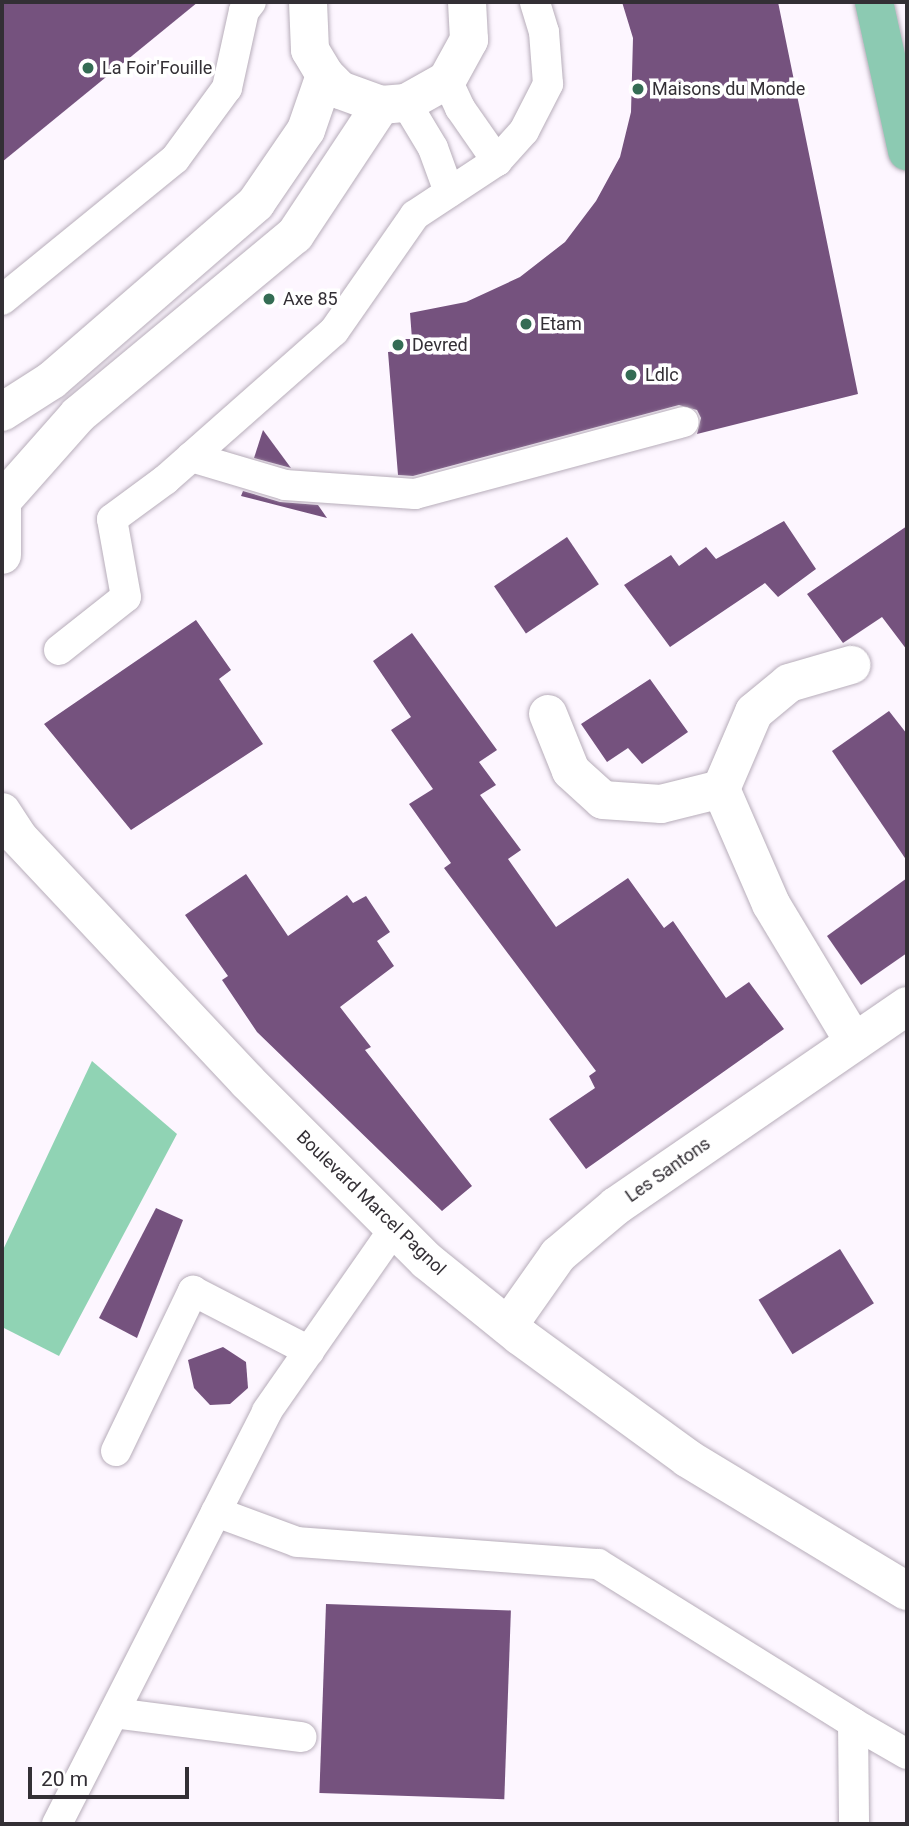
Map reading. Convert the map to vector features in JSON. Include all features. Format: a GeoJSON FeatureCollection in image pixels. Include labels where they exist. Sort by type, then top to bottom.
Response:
{"type":"FeatureCollection","features":[{"type":"Feature","properties":{"kind":"main road"},"geometry":{"type":"LineString","coordinates":[[874,2],[907,151]]}},
{"type":"Feature","properties":{"kind":"street"},"geometry":{"type":"LineString","coordinates":[[2,500],[78,415],[295,235],[393,104],[447,80],[469,40],[467,2]]}},
{"type":"Feature","properties":{"kind":"street"},"geometry":{"type":"LineString","coordinates":[[306,3],[310,50],[324,75],[340,90],[393,104]]}},
{"type":"Feature","properties":{"kind":"street"},"geometry":{"type":"LineString","coordinates":[[2,412],[52,380],[256,203],[306,130],[324,75]]}},
{"type":"Feature","properties":{"kind":"street"},"geometry":{"type":"LineString","coordinates":[[2,508],[2,555]]}},
{"type":"Feature","properties":{"kind":"street"},"geometry":{"type":"LineString","coordinates":[[851,665],[789,683],[754,712],[721,789],[771,904],[854,1042]]}},
{"type":"Feature","properties":{"kind":"street"},"geometry":{"type":"LineString","coordinates":[[548,714],[571,771],[603,800],[661,804],[721,789]]}},
{"type":"Feature","properties":{"kind":"street","name":"Boulevard Marcel Pagnol"},"geometry":{"type":"LineString","coordinates":[[2,812],[18,837],[248,1082],[427,1261],[509,1326],[687,1458],[907,1591]]}},
{"type":"Feature","properties":{"kind":"street","name":"Les Santons"},"geometry":{"type":"LineString","coordinates":[[509,1326],[558,1255],[616,1206],[907,1006]]}},
{"type":"Feature","properties":{"kind":"lane"},"geometry":{"type":"LineString","coordinates":[[2,300],[175,159],[227,88],[251,2]]}},
{"type":"Feature","properties":{"kind":"lane"},"geometry":{"type":"LineString","coordinates":[[59,650],[126,597],[112,519],[191,457],[334,331],[415,215],[497,161],[524,131],[548,84],[544,32],[536,2]]}},
{"type":"Feature","properties":{"kind":"lane"},"geometry":{"type":"LineString","coordinates":[[447,80],[460,108],[497,161]]}},
{"type":"Feature","properties":{"kind":"lane"},"geometry":{"type":"LineString","coordinates":[[393,104],[433,148],[449,192]]}},
{"type":"Feature","properties":{"kind":"lane"},"geometry":{"type":"LineString","coordinates":[[191,457],[285,485],[415,494],[684,422]]}},
{"type":"Feature","properties":{"kind":"lane"},"geometry":{"type":"LineString","coordinates":[[57,1824],[267,1411],[394,1229]]}},
{"type":"Feature","properties":{"kind":"lane"},"geometry":{"type":"LineString","coordinates":[[116,1451],[193,1291],[309,1351]]}},
{"type":"Feature","properties":{"kind":"lane"},"geometry":{"type":"LineString","coordinates":[[216,1512],[297,1542],[598,1564],[907,1754]]}},
{"type":"Feature","properties":{"kind":"lane"},"geometry":{"type":"LineString","coordinates":[[114,1713],[301,1737]]}},
{"type":"Feature","properties":{"kind":"lane"},"geometry":{"type":"LineString","coordinates":[[853,1723],[854,1824]]}},
{"type":"Feature","properties":{"kind":"shaded area"},"geometry":{"type":"Polygon","coordinates":[[[92,1061],[177,1134],[59,1356],[2,1327],[2,1252],[92,1061]]]}},
{"type":"Feature","properties":{"kind":"building"},"geometry":{"type":"Polygon","coordinates":[[[2,2],[198,2],[2,162],[2,2]]]}},
{"type":"Feature","properties":{"kind":"building"},"geometry":{"type":"Polygon","coordinates":[[[622,2],[778,2],[858,394],[697,434],[701,418],[697,410],[679,405],[413,476],[398,475],[388,352],[399,351],[399,339],[412,339],[410,313],[466,302],[520,277],[565,242],[596,201],[620,157],[631,112],[633,38],[622,2]]]}},
{"type":"Feature","properties":{"kind":"building"},"geometry":{"type":"Polygon","coordinates":[[[263,430],[291,468],[254,458],[263,430]]]}},
{"type":"Feature","properties":{"kind":"building"},"geometry":{"type":"Polygon","coordinates":[[[243,491],[280,502],[318,505],[327,518],[241,496],[243,491]]]}},
{"type":"Feature","properties":{"kind":"building"},"geometry":{"type":"Polygon","coordinates":[[[784,521],[816,569],[778,597],[765,583],[670,647],[624,585],[671,555],[679,566],[706,547],[716,559],[784,521]]]}},
{"type":"Feature","properties":{"kind":"building"},"geometry":{"type":"Polygon","coordinates":[[[907,526],[907,650],[882,617],[843,643],[807,594],[907,526]]]}},
{"type":"Feature","properties":{"kind":"building"},"geometry":{"type":"Polygon","coordinates":[[[567,537],[599,584],[526,633],[494,586],[567,537]]]}},
{"type":"Feature","properties":{"kind":"building"},"geometry":{"type":"Polygon","coordinates":[[[196,620],[231,670],[219,679],[263,744],[131,830],[44,724],[196,620]]]}},
{"type":"Feature","properties":{"kind":"building"},"geometry":{"type":"Polygon","coordinates":[[[412,633],[497,750],[479,762],[496,785],[480,795],[521,850],[508,859],[556,927],[628,878],[664,928],[673,921],[726,998],[749,982],[784,1029],[586,1169],[549,1119],[595,1088],[589,1076],[596,1071],[444,868],[451,863],[409,804],[433,789],[391,730],[411,717],[373,661],[412,633]]]}},
{"type":"Feature","properties":{"kind":"building"},"geometry":{"type":"Polygon","coordinates":[[[650,679],[688,732],[642,764],[628,748],[607,762],[581,724],[650,679]]]}},
{"type":"Feature","properties":{"kind":"building"},"geometry":{"type":"Polygon","coordinates":[[[889,711],[907,734],[907,861],[832,751],[889,711]]]}},
{"type":"Feature","properties":{"kind":"building"},"geometry":{"type":"Polygon","coordinates":[[[246,874],[288,936],[347,895],[353,903],[366,896],[390,932],[377,941],[394,966],[340,1007],[371,1047],[365,1050],[472,1186],[442,1211],[257,1032],[222,980],[228,976],[185,915],[246,874]]]}},
{"type":"Feature","properties":{"kind":"building"},"geometry":{"type":"Polygon","coordinates":[[[907,878],[907,953],[861,985],[827,936],[907,878]]]}},
{"type":"Feature","properties":{"kind":"building"},"geometry":{"type":"Polygon","coordinates":[[[156,1208],[183,1220],[137,1338],[99,1318],[156,1208]]]}},
{"type":"Feature","properties":{"kind":"building"},"geometry":{"type":"Polygon","coordinates":[[[840,1249],[874,1303],[793,1354],[759,1300],[840,1249]]]}},
{"type":"Feature","properties":{"kind":"building"},"geometry":{"type":"Polygon","coordinates":[[[223,1347],[246,1362],[248,1388],[230,1404],[210,1405],[194,1388],[188,1360],[223,1347]]]}},
{"type":"Feature","properties":{"kind":"building"},"geometry":{"type":"Polygon","coordinates":[[[326,1604],[511,1610],[504,1799],[319,1793],[326,1604]]]}},
{"type":"Feature","properties":{"kind":"place","name":"La Foir'Fouille"},"geometry":{"type":"Point","coordinates":[88,68]}},
{"type":"Feature","properties":{"kind":"place","name":"Maisons du Monde"},"geometry":{"type":"Point","coordinates":[638,89]}},
{"type":"Feature","properties":{"kind":"place","name":"Axe 85"},"geometry":{"type":"Point","coordinates":[269,299]}},
{"type":"Feature","properties":{"kind":"place","name":"Etam"},"geometry":{"type":"Point","coordinates":[526,324]}},
{"type":"Feature","properties":{"kind":"place","name":"Devred"},"geometry":{"type":"Point","coordinates":[398,345]}},
{"type":"Feature","properties":{"kind":"place","name":"Ldlc"},"geometry":{"type":"Point","coordinates":[631,375]}}]}
